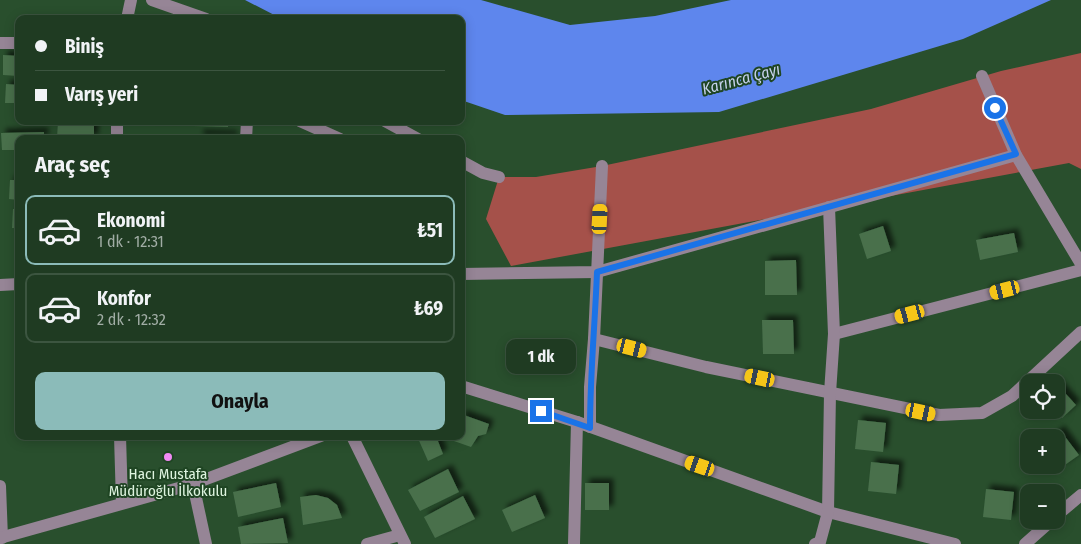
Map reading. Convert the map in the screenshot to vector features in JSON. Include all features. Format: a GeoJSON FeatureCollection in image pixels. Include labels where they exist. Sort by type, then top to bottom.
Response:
{"type":"FeatureCollection","features":[{"type":"Feature","properties":{"kind":"street"},"geometry":{"type":"LineString","coordinates":[[128,15],[131,0]]}},
{"type":"Feature","properties":{"kind":"street"},"geometry":{"type":"LineString","coordinates":[[152,0],[195,15]]}},
{"type":"Feature","properties":{"kind":"street"},"geometry":{"type":"LineString","coordinates":[[0,43],[15,43]]}},
{"type":"Feature","properties":{"kind":"street"},"geometry":{"type":"LineString","coordinates":[[982,76],[1016,154],[1081,264]]}},
{"type":"Feature","properties":{"kind":"street"},"geometry":{"type":"LineString","coordinates":[[309,125],[331,135]]}},
{"type":"Feature","properties":{"kind":"street"},"geometry":{"type":"LineString","coordinates":[[393,125],[411,135]]}},
{"type":"Feature","properties":{"kind":"street"},"geometry":{"type":"LineString","coordinates":[[465,274],[597,272],[1016,154]]}},
{"type":"Feature","properties":{"kind":"street"},"geometry":{"type":"LineString","coordinates":[[465,164],[483,173],[499,177]]}},
{"type":"Feature","properties":{"kind":"street"},"geometry":{"type":"LineString","coordinates":[[590,428],[590,387],[602,166]]}},
{"type":"Feature","properties":{"kind":"street"},"geometry":{"type":"LineString","coordinates":[[815,544],[820,542],[828,512],[830,393],[834,334],[829,207]]}},
{"type":"Feature","properties":{"kind":"street"},"geometry":{"type":"LineString","coordinates":[[834,334],[1081,270]]}},
{"type":"Feature","properties":{"kind":"street"},"geometry":{"type":"LineString","coordinates":[[0,285],[15,284]]}},
{"type":"Feature","properties":{"kind":"street"},"geometry":{"type":"LineString","coordinates":[[594,339],[706,367],[939,416],[982,413],[1012,396],[1081,332]]}},
{"type":"Feature","properties":{"kind":"street"},"geometry":{"type":"LineString","coordinates":[[465,387],[577,422],[828,512],[955,544]]}},
{"type":"Feature","properties":{"kind":"street"},"geometry":{"type":"LineString","coordinates":[[574,544],[577,422]]}},
{"type":"Feature","properties":{"kind":"street"},"geometry":{"type":"LineString","coordinates":[[120,440],[122,503]]}},
{"type":"Feature","properties":{"kind":"street"},"geometry":{"type":"LineString","coordinates":[[0,486],[1,538],[193,484],[310,440]]}},
{"type":"Feature","properties":{"kind":"street"},"geometry":{"type":"LineString","coordinates":[[354,440],[403,540],[368,544]]}},
{"type":"Feature","properties":{"kind":"street"},"geometry":{"type":"LineString","coordinates":[[193,484],[206,544]]}},
{"type":"Feature","properties":{"kind":"street"},"geometry":{"type":"LineString","coordinates":[[1065,508],[1081,495]]}},
{"type":"Feature","properties":{"kind":"street"},"geometry":{"type":"LineString","coordinates":[[1025,544],[1042,529]]}},
{"type":"Feature","properties":{"kind":"shaded area"},"geometry":{"type":"Polygon","coordinates":[[[1081,53],[1081,169],[1069,163],[511,266],[486,219],[499,177],[536,177],[602,166],[871,109],[1001,71],[1081,53]]]}},
{"type":"Feature","properties":{"kind":"water","name":"Karınca Çayı"},"geometry":{"type":"Polygon","coordinates":[[[245,0],[481,0],[570,25],[655,16],[731,0],[1051,0],[963,39],[719,112],[505,115],[465,101],[465,15],[274,15],[245,0]]]}},
{"type":"Feature","properties":{"kind":"building"},"geometry":{"type":"Polygon","coordinates":[[[3,55],[15,56],[15,76],[3,75],[3,55]]]}},
{"type":"Feature","properties":{"kind":"building"},"geometry":{"type":"Polygon","coordinates":[[[6,84],[15,85],[15,103],[5,103],[6,84]]]}},
{"type":"Feature","properties":{"kind":"building"},"geometry":{"type":"Polygon","coordinates":[[[58,125],[94,125],[94,135],[57,135],[58,125]]]}},
{"type":"Feature","properties":{"kind":"building"},"geometry":{"type":"Polygon","coordinates":[[[142,125],[176,125],[176,126],[142,125]]]}},
{"type":"Feature","properties":{"kind":"building"},"geometry":{"type":"Polygon","coordinates":[[[228,125],[228,127],[194,126],[228,125]]]}},
{"type":"Feature","properties":{"kind":"building"},"geometry":{"type":"Polygon","coordinates":[[[44,132],[44,135],[15,135],[15,150],[2,150],[1,133],[44,132]]]}},
{"type":"Feature","properties":{"kind":"building"},"geometry":{"type":"Polygon","coordinates":[[[199,134],[233,135],[199,135],[199,134]]]}},
{"type":"Feature","properties":{"kind":"building"},"geometry":{"type":"Polygon","coordinates":[[[10,180],[15,180],[15,200],[9,199],[10,180]]]}},
{"type":"Feature","properties":{"kind":"building"},"geometry":{"type":"Polygon","coordinates":[[[13,209],[15,209],[15,228],[12,228],[13,209]]]}},
{"type":"Feature","properties":{"kind":"building"},"geometry":{"type":"Polygon","coordinates":[[[883,226],[891,251],[867,259],[859,234],[883,226]]]}},
{"type":"Feature","properties":{"kind":"building"},"geometry":{"type":"Polygon","coordinates":[[[1014,233],[1018,252],[980,260],[976,240],[1014,233]]]}},
{"type":"Feature","properties":{"kind":"building"},"geometry":{"type":"Polygon","coordinates":[[[796,260],[797,295],[765,295],[765,261],[796,260]]]}},
{"type":"Feature","properties":{"kind":"building"},"geometry":{"type":"Polygon","coordinates":[[[762,320],[793,320],[794,354],[763,354],[762,320]]]}},
{"type":"Feature","properties":{"kind":"building"},"geometry":{"type":"Polygon","coordinates":[[[1065,393],[1076,405],[1065,415],[1065,393]]]}},
{"type":"Feature","properties":{"kind":"building"},"geometry":{"type":"Polygon","coordinates":[[[465,415],[489,424],[486,434],[478,436],[471,447],[454,441],[465,440],[465,415]]]}},
{"type":"Feature","properties":{"kind":"building"},"geometry":{"type":"Polygon","coordinates":[[[858,420],[886,423],[883,452],[855,449],[858,420]]]}},
{"type":"Feature","properties":{"kind":"building"},"geometry":{"type":"Polygon","coordinates":[[[1065,437],[1079,455],[1065,465],[1065,437]]]}},
{"type":"Feature","properties":{"kind":"building"},"geometry":{"type":"Polygon","coordinates":[[[419,440],[438,440],[443,454],[428,461],[419,440]]]}},
{"type":"Feature","properties":{"kind":"building"},"geometry":{"type":"Polygon","coordinates":[[[871,462],[899,465],[896,494],[868,491],[871,462]]]}},
{"type":"Feature","properties":{"kind":"building"},"geometry":{"type":"Polygon","coordinates":[[[448,469],[459,492],[420,511],[408,490],[448,469]]]}},
{"type":"Feature","properties":{"kind":"building"},"geometry":{"type":"Polygon","coordinates":[[[276,483],[281,507],[238,517],[233,492],[276,483]]]}},
{"type":"Feature","properties":{"kind":"building"},"geometry":{"type":"Polygon","coordinates":[[[585,483],[609,483],[609,510],[585,510],[585,483]]]}},
{"type":"Feature","properties":{"kind":"building"},"geometry":{"type":"Polygon","coordinates":[[[986,489],[1014,492],[1011,520],[983,517],[986,489]]]}},
{"type":"Feature","properties":{"kind":"building"},"geometry":{"type":"Polygon","coordinates":[[[316,495],[328,498],[337,505],[342,518],[303,525],[300,497],[316,495]]]}},
{"type":"Feature","properties":{"kind":"building"},"geometry":{"type":"Polygon","coordinates":[[[535,495],[545,518],[512,532],[502,510],[535,495]]]}},
{"type":"Feature","properties":{"kind":"building"},"geometry":{"type":"Polygon","coordinates":[[[463,496],[475,519],[435,538],[424,517],[463,496]]]}},
{"type":"Feature","properties":{"kind":"building"},"geometry":{"type":"Polygon","coordinates":[[[283,518],[288,543],[241,544],[238,527],[283,518]]]}},
{"type":"Feature","properties":{"kind":"place","name":"Hacı Mustafa Müdüroğlu İlkokulu"},"geometry":{"type":"Point","coordinates":[168,457]}},
{"type":"Feature","properties":{"kind":"route"},"geometry":{"type":"LineString","coordinates":[[541,411],[590,428],[590,387],[597,272],[1016,154],[995,108]]}}]}
